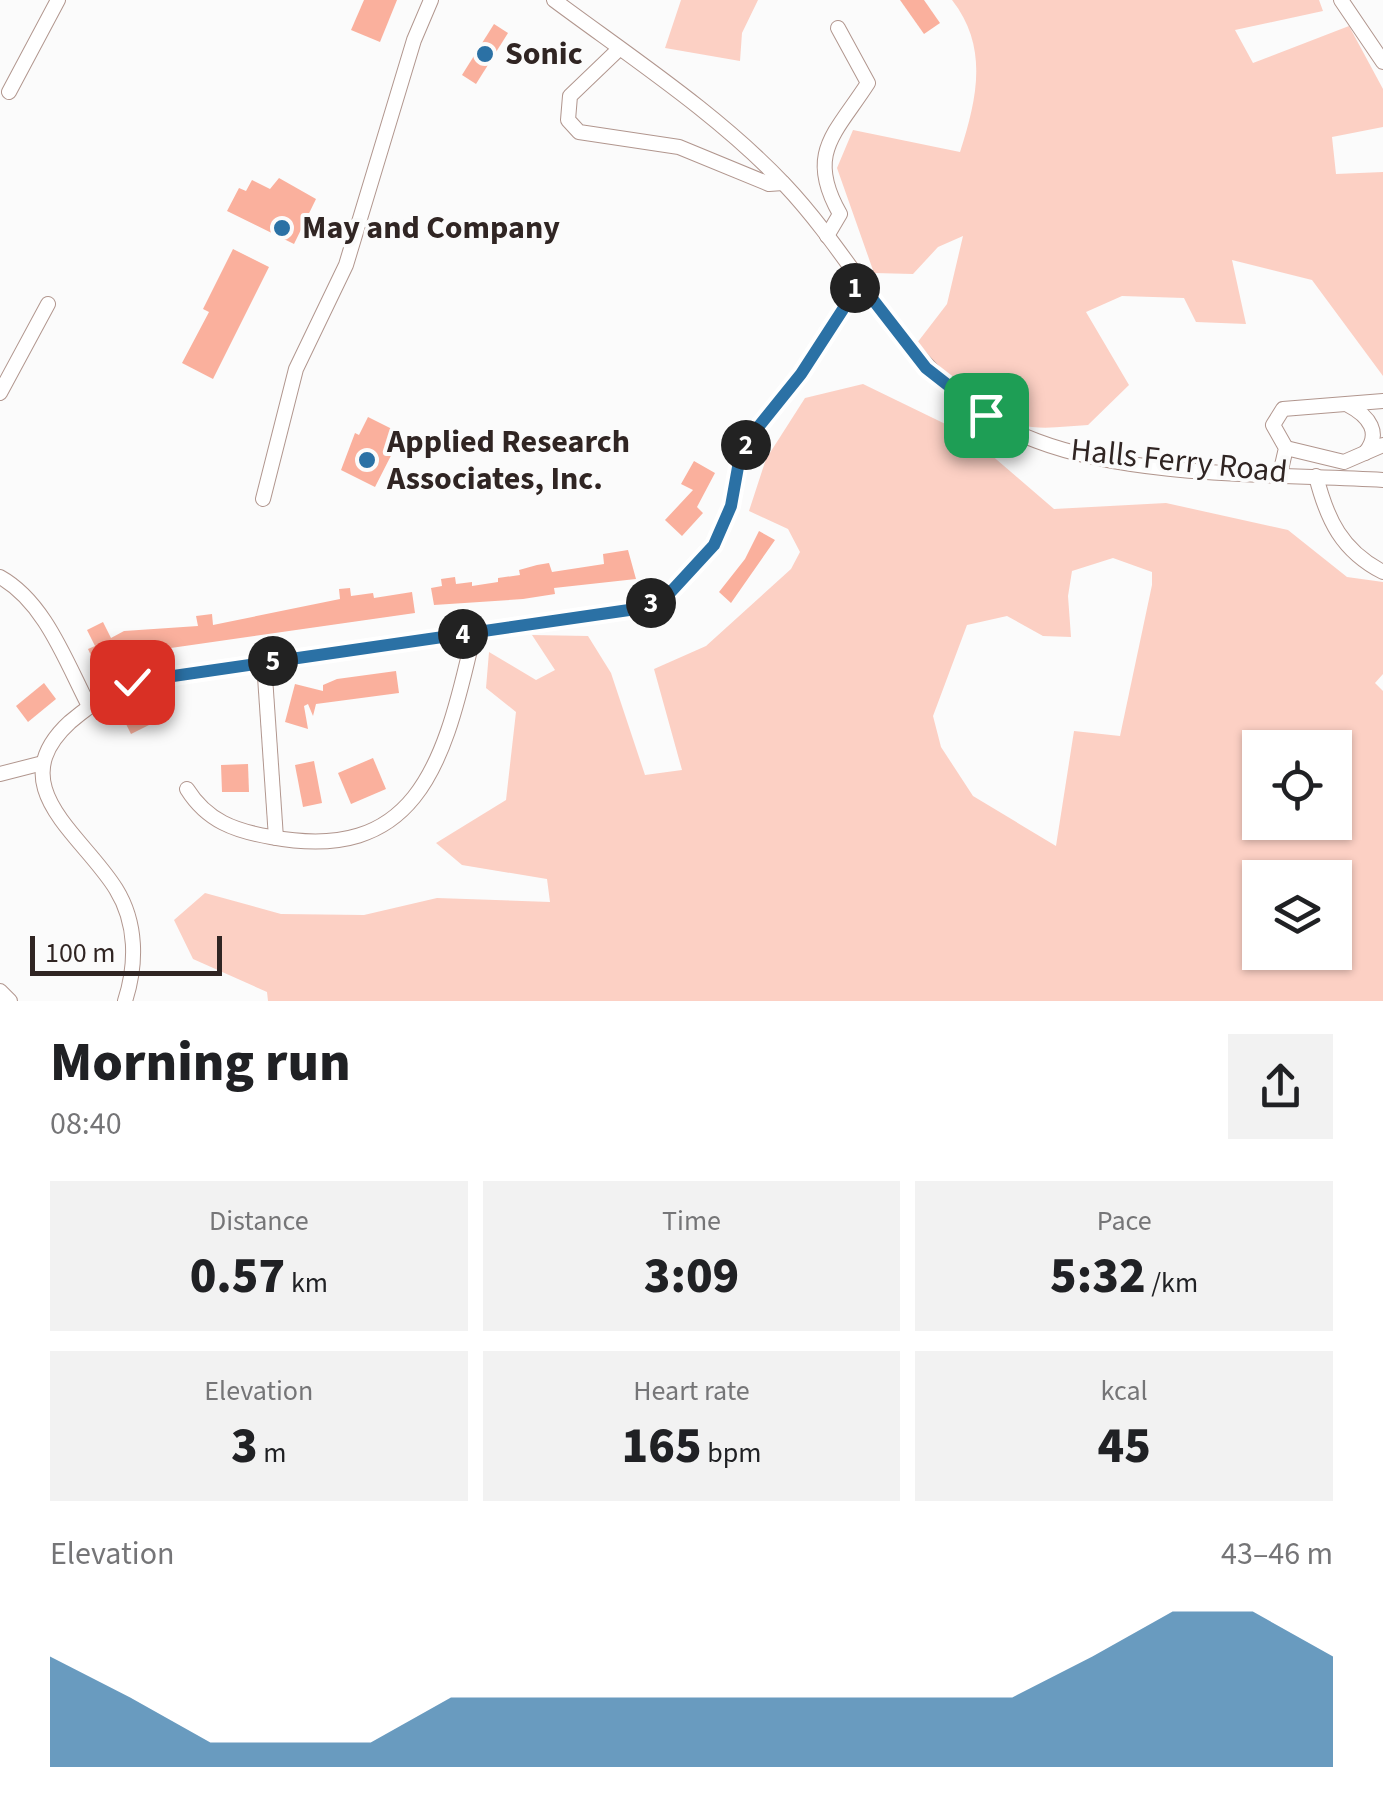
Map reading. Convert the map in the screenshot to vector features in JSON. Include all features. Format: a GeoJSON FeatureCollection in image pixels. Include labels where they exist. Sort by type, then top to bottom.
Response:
{"type":"FeatureCollection","features":[{"type":"Feature","properties":{"kind":"street"},"geometry":{"type":"LineString","coordinates":[[9,92],[58,0]]}},
{"type":"Feature","properties":{"kind":"street"},"geometry":{"type":"LineString","coordinates":[[264,499],[296,369],[346,265],[414,40],[431,0]]}},
{"type":"Feature","properties":{"kind":"street","name":"Halls Ferry Road"},"geometry":{"type":"LineString","coordinates":[[554,0],[783,183],[906,345],[947,387],[986,415],[1034,440],[1117,460],[1383,480]]}},
{"type":"Feature","properties":{"kind":"street"},"geometry":{"type":"LineString","coordinates":[[1341,0],[1383,62]]}},
{"type":"Feature","properties":{"kind":"street"},"geometry":{"type":"LineString","coordinates":[[827,236],[840,214],[827,191],[823,158],[838,120],[868,83],[838,28]]}},
{"type":"Feature","properties":{"kind":"street"},"geometry":{"type":"LineString","coordinates":[[620,49],[570,96],[568,120],[579,132],[679,147],[769,184],[783,183]]}},
{"type":"Feature","properties":{"kind":"street"},"geometry":{"type":"LineString","coordinates":[[125,1001],[134,951],[124,906],[114,886],[54,808],[40,780],[39,764],[64,728],[89,706],[132,682],[629,610],[667,596],[684,582],[723,526],[740,456],[751,436],[801,374],[860,283]]}},
{"type":"Feature","properties":{"kind":"street"},"geometry":{"type":"LineString","coordinates":[[0,394],[48,304]]}},
{"type":"Feature","properties":{"kind":"street"},"geometry":{"type":"LineString","coordinates":[[1280,474],[1286,448],[1273,425],[1284,409],[1383,401]]}},
{"type":"Feature","properties":{"kind":"street"},"geometry":{"type":"LineString","coordinates":[[1347,404],[1360,411],[1372,427],[1374,440],[1364,454]]}},
{"type":"Feature","properties":{"kind":"street"},"geometry":{"type":"LineString","coordinates":[[1286,448],[1344,462],[1383,445]]}},
{"type":"Feature","properties":{"kind":"street"},"geometry":{"type":"LineString","coordinates":[[1316,476],[1336,534],[1358,557],[1383,572]]}},
{"type":"Feature","properties":{"kind":"street"},"geometry":{"type":"LineString","coordinates":[[0,577],[22,594],[48,628],[89,706]]}},
{"type":"Feature","properties":{"kind":"street"},"geometry":{"type":"LineString","coordinates":[[187,789],[203,812],[219,822],[276,838],[318,844],[364,837],[406,808],[442,751],[470,650],[469,633]]}},
{"type":"Feature","properties":{"kind":"street"},"geometry":{"type":"LineString","coordinates":[[264,662],[276,838]]}},
{"type":"Feature","properties":{"kind":"street"},"geometry":{"type":"LineString","coordinates":[[0,774],[39,764]]}},
{"type":"Feature","properties":{"kind":"street"},"geometry":{"type":"LineString","coordinates":[[0,991],[10,1001]]}},
{"type":"Feature","properties":{"kind":"shaded area"},"geometry":{"type":"Polygon","coordinates":[[[681,0],[758,0],[742,33],[740,61],[665,48],[681,0]]]}},
{"type":"Feature","properties":{"kind":"shaded area"},"geometry":{"type":"Polygon","coordinates":[[[952,0],[1319,0],[1323,11],[1235,30],[1253,63],[1349,26],[1383,89],[1383,127],[1332,137],[1336,174],[1383,172],[1383,376],[1312,280],[1232,260],[1246,324],[1196,322],[1184,298],[1122,296],[1086,312],[1129,385],[1088,425],[1039,428],[1015,423],[968,395],[917,343],[947,304],[963,236],[938,247],[913,274],[874,273],[837,168],[853,130],[960,152],[975,93],[975,55],[964,18],[952,0]]]}},
{"type":"Feature","properties":{"kind":"shaded area"},"geometry":{"type":"Polygon","coordinates":[[[863,384],[968,435],[1054,509],[1166,503],[1288,530],[1347,577],[1383,582],[1383,674],[1375,683],[1383,691],[1383,1001],[268,1001],[267,992],[193,959],[174,920],[205,893],[281,914],[364,915],[437,898],[550,902],[547,879],[462,865],[436,843],[506,800],[516,712],[486,688],[489,652],[536,680],[555,670],[532,635],[588,636],[611,673],[645,775],[682,770],[654,669],[706,646],[791,569],[800,552],[788,529],[749,511],[766,459],[805,398],[863,384]],[[1113,558],[1072,571],[1068,596],[1071,637],[1043,636],[1007,616],[967,625],[933,716],[941,747],[973,796],[1056,846],[1074,731],[1120,736],[1152,572],[1113,558]]]}},
{"type":"Feature","properties":{"kind":"building"},"geometry":{"type":"Polygon","coordinates":[[[364,0],[397,0],[380,42],[351,30],[364,0]]]}},
{"type":"Feature","properties":{"kind":"building"},"geometry":{"type":"Polygon","coordinates":[[[900,0],[924,0],[940,23],[924,34],[900,0]]]}},
{"type":"Feature","properties":{"kind":"building","name":"Sonic"},"geometry":{"type":"Polygon","coordinates":[[[494,24],[508,33],[476,84],[462,75],[494,24]]]}},
{"type":"Feature","properties":{"kind":"building","name":"May and Company"},"geometry":{"type":"Polygon","coordinates":[[[279,178],[316,199],[294,244],[227,211],[239,188],[246,191],[252,180],[270,189],[279,178]]]}},
{"type":"Feature","properties":{"kind":"building"},"geometry":{"type":"Polygon","coordinates":[[[233,249],[269,267],[213,379],[182,363],[209,312],[203,309],[233,249]]]}},
{"type":"Feature","properties":{"kind":"building","name":"Applied Research Associates, Inc."},"geometry":{"type":"Polygon","coordinates":[[[368,417],[402,434],[375,487],[341,470],[355,433],[359,435],[368,417]]]}},
{"type":"Feature","properties":{"kind":"building"},"geometry":{"type":"Polygon","coordinates":[[[694,461],[715,473],[697,507],[703,513],[682,536],[665,520],[693,490],[681,484],[694,461]]]}},
{"type":"Feature","properties":{"kind":"building"},"geometry":{"type":"Polygon","coordinates":[[[759,531],[775,540],[731,603],[719,592],[745,559],[759,531]]]}},
{"type":"Feature","properties":{"kind":"building"},"geometry":{"type":"Polygon","coordinates":[[[628,550],[636,579],[554,588],[555,594],[523,599],[434,605],[431,588],[442,586],[441,579],[455,577],[456,584],[472,582],[472,586],[498,582],[498,578],[520,575],[519,570],[537,565],[549,563],[552,572],[604,564],[603,554],[628,550]]]}},
{"type":"Feature","properties":{"kind":"building"},"geometry":{"type":"Polygon","coordinates":[[[350,588],[351,596],[373,593],[374,598],[412,592],[415,613],[143,652],[141,643],[96,666],[88,649],[95,646],[87,630],[103,622],[111,638],[124,631],[198,626],[196,616],[212,614],[213,625],[340,599],[339,589],[350,588]]]}},
{"type":"Feature","properties":{"kind":"building"},"geometry":{"type":"Polygon","coordinates":[[[396,671],[399,693],[316,704],[313,716],[308,704],[304,706],[308,729],[285,722],[295,684],[323,691],[323,685],[337,679],[396,671]]]}},
{"type":"Feature","properties":{"kind":"building"},"geometry":{"type":"Polygon","coordinates":[[[44,683],[56,699],[28,722],[16,706],[44,683]]]}},
{"type":"Feature","properties":{"kind":"building"},"geometry":{"type":"Polygon","coordinates":[[[152,701],[161,719],[131,734],[122,716],[152,701]]]}},
{"type":"Feature","properties":{"kind":"building"},"geometry":{"type":"Polygon","coordinates":[[[373,758],[386,789],[351,804],[338,773],[373,758]]]}},
{"type":"Feature","properties":{"kind":"building"},"geometry":{"type":"Polygon","coordinates":[[[314,761],[322,803],[303,807],[295,765],[314,761]]]}},
{"type":"Feature","properties":{"kind":"building"},"geometry":{"type":"Polygon","coordinates":[[[248,764],[249,792],[222,792],[221,765],[248,764]]]}},
{"type":"Feature","properties":{"kind":"place","name":"Sonic"},"geometry":{"type":"Point","coordinates":[485,54]}},
{"type":"Feature","properties":{"kind":"place","name":"May and Company"},"geometry":{"type":"Point","coordinates":[282,228]}},
{"type":"Feature","properties":{"kind":"place","name":"Applied Research Associates, Inc."},"geometry":{"type":"Point","coordinates":[367,460]}},
{"type":"Feature","properties":{"kind":"route"},"geometry":{"type":"LineString","coordinates":[[132,682],[629,610],[667,596],[684,582],[714,545],[731,506],[740,456],[751,436],[801,374],[860,283],[926,368],[986,415]]}}]}
